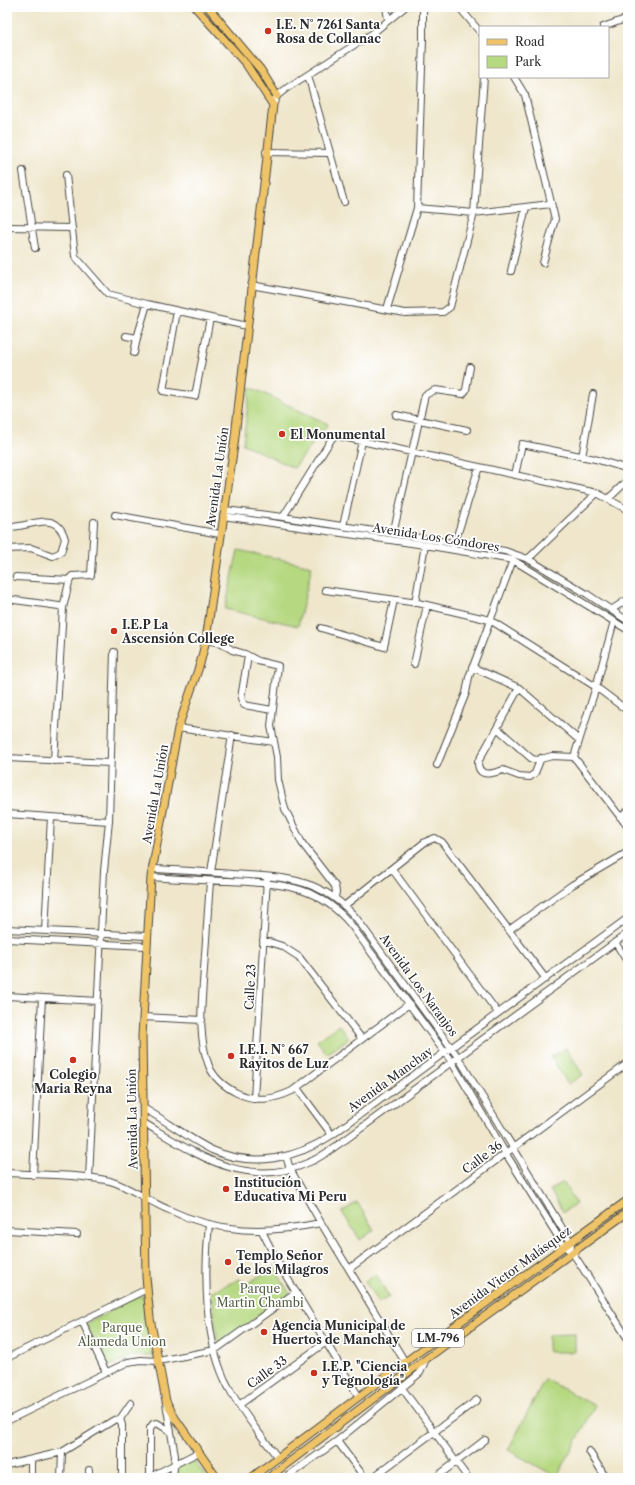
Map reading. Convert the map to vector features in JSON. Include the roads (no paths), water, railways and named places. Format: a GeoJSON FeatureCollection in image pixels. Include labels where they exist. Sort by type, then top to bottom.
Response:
{"type":"FeatureCollection","features":[{"type":"Feature","properties":{"kind":"main road"},"geometry":{"type":"LineString","coordinates":[[195,7],[246,64],[273,105]]}},
{"type":"Feature","properties":{"kind":"main road"},"geometry":{"type":"LineString","coordinates":[[208,7],[261,70],[277,96]]}},
{"type":"Feature","properties":{"kind":"main road","name":"Avenida La Unión"},"geometry":{"type":"LineString","coordinates":[[217,1478],[174,1418],[166,1401],[158,1361],[147,1289],[143,1108],[143,1017],[151,877],[178,728],[200,664],[206,640],[237,423],[266,152],[273,105]]}},
{"type":"Feature","properties":{"kind":"main road","name":"Avenida Victor Malásquez"},"geometry":{"type":"LineString","coordinates":[[251,1478],[567,1243],[628,1200]]}},
{"type":"Feature","properties":{"kind":"main road","name":"Avenida Victor Malásquez"},"geometry":{"type":"LineString","coordinates":[[268,1478],[426,1359],[628,1212]]}},
{"type":"Feature","properties":{"kind":"street"},"geometry":{"type":"LineString","coordinates":[[386,7],[388,19]]}},
{"type":"Feature","properties":{"kind":"street"},"geometry":{"type":"LineString","coordinates":[[273,105],[277,96],[373,33],[388,19],[405,7]]}},
{"type":"Feature","properties":{"kind":"street"},"geometry":{"type":"LineString","coordinates":[[387,309],[417,208],[423,7]]}},
{"type":"Feature","properties":{"kind":"street"},"geometry":{"type":"LineString","coordinates":[[459,7],[479,31]]}},
{"type":"Feature","properties":{"kind":"street"},"geometry":{"type":"LineString","coordinates":[[606,26],[628,18]]}},
{"type":"Feature","properties":{"kind":"street"},"geometry":{"type":"LineString","coordinates":[[308,75],[344,202]]}},
{"type":"Feature","properties":{"kind":"street"},"geometry":{"type":"LineString","coordinates":[[251,285],[405,313],[427,314],[443,312],[450,307],[474,213],[484,78]]}},
{"type":"Feature","properties":{"kind":"street"},"geometry":{"type":"LineString","coordinates":[[515,78],[525,95],[555,219],[543,263]]}},
{"type":"Feature","properties":{"kind":"street"},"geometry":{"type":"LineString","coordinates":[[266,152],[330,153]]}},
{"type":"Feature","properties":{"kind":"street"},"geometry":{"type":"LineString","coordinates":[[22,171],[35,248]]}},
{"type":"Feature","properties":{"kind":"street"},"geometry":{"type":"LineString","coordinates":[[66,175],[75,256],[106,292],[110,295],[147,304],[247,326]]}},
{"type":"Feature","properties":{"kind":"street"},"geometry":{"type":"LineString","coordinates":[[417,208],[474,213],[551,204]]}},
{"type":"Feature","properties":{"kind":"street"},"geometry":{"type":"LineString","coordinates":[[511,272],[526,207]]}},
{"type":"Feature","properties":{"kind":"street"},"geometry":{"type":"LineString","coordinates":[[7,227],[72,228]]}},
{"type":"Feature","properties":{"kind":"street"},"geometry":{"type":"LineString","coordinates":[[134,353],[147,304]]}},
{"type":"Feature","properties":{"kind":"street"},"geometry":{"type":"LineString","coordinates":[[177,311],[163,391],[195,396],[210,318]]}},
{"type":"Feature","properties":{"kind":"street"},"geometry":{"type":"LineString","coordinates":[[126,336],[137,338]]}},
{"type":"Feature","properties":{"kind":"street"},"geometry":{"type":"LineString","coordinates":[[393,534],[425,395],[430,391],[435,390],[463,394],[466,390],[470,368]]}},
{"type":"Feature","properties":{"kind":"street"},"geometry":{"type":"LineString","coordinates":[[582,457],[593,394]]}},
{"type":"Feature","properties":{"kind":"street"},"geometry":{"type":"LineString","coordinates":[[396,415],[467,430]]}},
{"type":"Feature","properties":{"kind":"street"},"geometry":{"type":"LineString","coordinates":[[283,517],[334,435],[597,492],[628,510]]}},
{"type":"Feature","properties":{"kind":"street"},"geometry":{"type":"LineString","coordinates":[[343,526],[362,441]]}},
{"type":"Feature","properties":{"kind":"street"},"geometry":{"type":"LineString","coordinates":[[515,474],[522,444],[628,469]]}},
{"type":"Feature","properties":{"kind":"street"},"geometry":{"type":"LineString","coordinates":[[453,550],[479,467]]}},
{"type":"Feature","properties":{"kind":"street"},"geometry":{"type":"LineString","coordinates":[[608,499],[628,480]]}},
{"type":"Feature","properties":{"kind":"street"},"geometry":{"type":"LineString","coordinates":[[528,559],[597,492]]}},
{"type":"Feature","properties":{"kind":"street","name":"Avenida Los Cóndores"},"geometry":{"type":"LineString","coordinates":[[224,513],[283,517],[505,551],[528,559],[628,621]]}},
{"type":"Feature","properties":{"kind":"street","name":"Avenida Los Cóndores"},"geometry":{"type":"LineString","coordinates":[[224,513],[512,560],[628,630]]}},
{"type":"Feature","properties":{"kind":"street"},"geometry":{"type":"LineString","coordinates":[[115,515],[220,534]]}},
{"type":"Feature","properties":{"kind":"street"},"geometry":{"type":"LineString","coordinates":[[7,528],[15,528],[34,522],[50,522],[56,524],[61,529],[65,540],[61,552],[53,556],[31,548],[7,549]]}},
{"type":"Feature","properties":{"kind":"street"},"geometry":{"type":"LineString","coordinates":[[54,760],[63,608],[72,576],[91,575],[94,522]]}},
{"type":"Feature","properties":{"kind":"street"},"geometry":{"type":"LineString","coordinates":[[415,603],[425,545]]}},
{"type":"Feature","properties":{"kind":"street"},"geometry":{"type":"LineString","coordinates":[[437,765],[466,693],[472,667],[512,560]]}},
{"type":"Feature","properties":{"kind":"street"},"geometry":{"type":"LineString","coordinates":[[16,577],[70,580]]}},
{"type":"Feature","properties":{"kind":"street"},"geometry":{"type":"LineString","coordinates":[[325,590],[427,605],[490,620],[596,687],[628,711]]}},
{"type":"Feature","properties":{"kind":"street"},"geometry":{"type":"LineString","coordinates":[[7,599],[59,606],[63,608]]}},
{"type":"Feature","properties":{"kind":"street"},"geometry":{"type":"LineString","coordinates":[[611,610],[628,599]]}},
{"type":"Feature","properties":{"kind":"street"},"geometry":{"type":"LineString","coordinates":[[321,628],[384,647],[394,600]]}},
{"type":"Feature","properties":{"kind":"street"},"geometry":{"type":"LineString","coordinates":[[414,664],[427,605]]}},
{"type":"Feature","properties":{"kind":"street"},"geometry":{"type":"LineString","coordinates":[[574,757],[596,687],[614,621]]}},
{"type":"Feature","properties":{"kind":"street"},"geometry":{"type":"LineString","coordinates":[[206,640],[222,643],[232,650],[248,656],[258,662],[278,666],[271,726],[278,780],[285,809],[302,843],[335,886],[335,897]]}},
{"type":"Feature","properties":{"kind":"street"},"geometry":{"type":"LineString","coordinates":[[89,1178],[104,871],[109,821],[114,652]]}},
{"type":"Feature","properties":{"kind":"street"},"geometry":{"type":"LineString","coordinates":[[248,656],[241,698],[244,705],[272,710]]}},
{"type":"Feature","properties":{"kind":"street"},"geometry":{"type":"LineString","coordinates":[[472,667],[519,688],[579,740]]}},
{"type":"Feature","properties":{"kind":"street"},"geometry":{"type":"LineString","coordinates":[[519,688],[478,762],[478,768],[480,772],[492,774],[503,770],[519,776],[530,777],[535,773],[541,758]]}},
{"type":"Feature","properties":{"kind":"street"},"geometry":{"type":"LineString","coordinates":[[178,728],[274,742]]}},
{"type":"Feature","properties":{"kind":"street"},"geometry":{"type":"LineString","coordinates":[[497,728],[532,759],[552,756],[574,757],[628,827]]}},
{"type":"Feature","properties":{"kind":"street"},"geometry":{"type":"LineString","coordinates":[[211,872],[232,735]]}},
{"type":"Feature","properties":{"kind":"street"},"geometry":{"type":"LineString","coordinates":[[7,758],[110,763]]}},
{"type":"Feature","properties":{"kind":"street"},"geometry":{"type":"LineString","coordinates":[[620,817],[628,811]]}},
{"type":"Feature","properties":{"kind":"street"},"geometry":{"type":"LineString","coordinates":[[7,814],[109,821]]}},
{"type":"Feature","properties":{"kind":"street"},"geometry":{"type":"LineString","coordinates":[[45,931],[51,817]]}},
{"type":"Feature","properties":{"kind":"street"},"geometry":{"type":"LineString","coordinates":[[344,906],[425,842],[435,838],[439,840],[546,979]]}},
{"type":"Feature","properties":{"kind":"street"},"geometry":{"type":"LineString","coordinates":[[509,930],[572,885],[628,852]]}},
{"type":"Feature","properties":{"kind":"street","name":"Avenida Los Naranjos"},"geometry":{"type":"LineString","coordinates":[[153,869],[287,877],[304,882],[335,897],[361,925],[458,1057],[513,1148],[572,1252],[628,1339]]}},
{"type":"Feature","properties":{"kind":"street"},"geometry":{"type":"LineString","coordinates":[[392,869],[498,1013]]}},
{"type":"Feature","properties":{"kind":"street","name":"Calle 23"},"geometry":{"type":"LineString","coordinates":[[254,1099],[267,876]]}},
{"type":"Feature","properties":{"kind":"street","name":"Avenida Los Naranjos"},"geometry":{"type":"LineString","coordinates":[[151,877],[266,883],[301,889],[318,896],[332,906],[350,925],[445,1052],[506,1154],[567,1243]]}},
{"type":"Feature","properties":{"kind":"street"},"geometry":{"type":"LineString","coordinates":[[210,881],[202,1020],[206,1055],[212,1070],[228,1088],[254,1099],[266,1099],[279,1096],[297,1088],[409,1004]]}},
{"type":"Feature","properties":{"kind":"street","name":"Avenida Manchay"},"geometry":{"type":"LineString","coordinates":[[143,1108],[206,1146],[221,1153],[239,1158],[257,1160],[286,1156],[305,1151],[332,1135],[628,918]]}},
{"type":"Feature","properties":{"kind":"street"},"geometry":{"type":"LineString","coordinates":[[7,929],[147,936]]}},
{"type":"Feature","properties":{"kind":"street","name":"Avenida Manchay"},"geometry":{"type":"LineString","coordinates":[[144,1123],[198,1156],[220,1166],[260,1172],[290,1169],[306,1164],[325,1154],[628,933]]}},
{"type":"Feature","properties":{"kind":"street"},"geometry":{"type":"LineString","coordinates":[[7,939],[146,946]]}},
{"type":"Feature","properties":{"kind":"street"},"geometry":{"type":"LineString","coordinates":[[263,940],[282,946],[299,958],[362,1039]]}},
{"type":"Feature","properties":{"kind":"street"},"geometry":{"type":"LineString","coordinates":[[615,942],[628,963]]}},
{"type":"Feature","properties":{"kind":"street"},"geometry":{"type":"LineString","coordinates":[[7,996],[98,1001]]}},
{"type":"Feature","properties":{"kind":"street"},"geometry":{"type":"LineString","coordinates":[[33,1175],[42,998]]}},
{"type":"Feature","properties":{"kind":"street"},"geometry":{"type":"LineString","coordinates":[[143,1017],[202,1020]]}},
{"type":"Feature","properties":{"kind":"street","name":"Calle 36"},"geometry":{"type":"LineString","coordinates":[[349,1269],[628,1063]]}},
{"type":"Feature","properties":{"kind":"street"},"geometry":{"type":"LineString","coordinates":[[297,1088],[332,1135]]}},
{"type":"Feature","properties":{"kind":"street"},"geometry":{"type":"LineString","coordinates":[[286,1156],[290,1169],[406,1362]]}},
{"type":"Feature","properties":{"kind":"street"},"geometry":{"type":"LineString","coordinates":[[7,1173],[89,1178],[116,1183],[176,1214],[209,1224],[235,1229],[262,1231],[284,1230],[322,1223]]}},
{"type":"Feature","properties":{"kind":"street"},"geometry":{"type":"LineString","coordinates":[[209,1224],[205,1272],[215,1350],[222,1375],[239,1405],[278,1458]]}},
{"type":"Feature","properties":{"kind":"street"},"geometry":{"type":"LineString","coordinates":[[7,1230],[77,1234]]}},
{"type":"Feature","properties":{"kind":"street"},"geometry":{"type":"LineString","coordinates":[[262,1231],[296,1292],[359,1397]]}},
{"type":"Feature","properties":{"kind":"street"},"geometry":{"type":"LineString","coordinates":[[7,1358],[147,1289]]}},
{"type":"Feature","properties":{"kind":"street"},"geometry":{"type":"LineString","coordinates":[[7,1421],[106,1372],[132,1361],[158,1361],[215,1350],[296,1292]]}},
{"type":"Feature","properties":{"kind":"street"},"geometry":{"type":"LineString","coordinates":[[82,1321],[106,1372]]}},
{"type":"Feature","properties":{"kind":"street","name":"Calle 33"},"geometry":{"type":"LineString","coordinates":[[239,1405],[326,1342]]}},
{"type":"Feature","properties":{"kind":"street"},"geometry":{"type":"LineString","coordinates":[[282,1467],[289,1477],[337,1441],[420,1373],[426,1359]]}},
{"type":"Feature","properties":{"kind":"street"},"geometry":{"type":"LineString","coordinates":[[402,1388],[468,1478]]}},
{"type":"Feature","properties":{"kind":"street"},"geometry":{"type":"LineString","coordinates":[[372,1478],[477,1400]]}},
{"type":"Feature","properties":{"kind":"street"},"geometry":{"type":"LineString","coordinates":[[166,1401],[175,1456],[173,1464],[173,1478]]}},
{"type":"Feature","properties":{"kind":"street"},"geometry":{"type":"LineString","coordinates":[[7,1465],[62,1452],[114,1420],[120,1419],[131,1403]]}},
{"type":"Feature","properties":{"kind":"street"},"geometry":{"type":"LineString","coordinates":[[120,1419],[122,1425],[122,1478]]}},
{"type":"Feature","properties":{"kind":"street"},"geometry":{"type":"LineString","coordinates":[[170,1431],[157,1423],[153,1424],[150,1428],[149,1477],[199,1452]]}},
{"type":"Feature","properties":{"kind":"street"},"geometry":{"type":"LineString","coordinates":[[435,1478],[485,1440]]}},
{"type":"Feature","properties":{"kind":"street"},"geometry":{"type":"LineString","coordinates":[[337,1441],[365,1478]]}},
{"type":"Feature","properties":{"kind":"street"},"geometry":{"type":"LineString","coordinates":[[589,1451],[606,1478]]}},
{"type":"Feature","properties":{"kind":"street"},"geometry":{"type":"LineString","coordinates":[[61,1478],[62,1452]]}},
{"type":"Feature","properties":{"kind":"street"},"geometry":{"type":"LineString","coordinates":[[30,1478],[31,1460]]}},
{"type":"Feature","properties":{"kind":"street"},"geometry":{"type":"LineString","coordinates":[[88,1478],[89,1470]]}},
{"type":"Feature","properties":{"kind":"place","name":"I.E. N° 7261 Santa Rosa de Collanac"},"geometry":{"type":"Point","coordinates":[268,31]}},
{"type":"Feature","properties":{"kind":"place","name":"El Monumental"},"geometry":{"type":"Point","coordinates":[282,434]}},
{"type":"Feature","properties":{"kind":"place","name":"I.E.P La Ascensión College"},"geometry":{"type":"Point","coordinates":[114,631]}},
{"type":"Feature","properties":{"kind":"place","name":"I.E.I. N° 667 Rayitos de Luz"},"geometry":{"type":"Point","coordinates":[231,1056]}},
{"type":"Feature","properties":{"kind":"place","name":"Colegio Maria Reyna"},"geometry":{"type":"Point","coordinates":[73,1060]}},
{"type":"Feature","properties":{"kind":"place","name":"Institución Educativa Mi Peru"},"geometry":{"type":"Point","coordinates":[226,1189]}},
{"type":"Feature","properties":{"kind":"place","name":"Templo Señor de los Milagros"},"geometry":{"type":"Point","coordinates":[228,1262]}},
{"type":"Feature","properties":{"kind":"place","name":"Agencia Municipal de Huertos de Manchay"},"geometry":{"type":"Point","coordinates":[264,1332]}},
{"type":"Feature","properties":{"kind":"place","name":"I.E.P. \"Ciencia y Tegnología\""},"geometry":{"type":"Point","coordinates":[314,1373]}},
{"type":"Feature","properties":{"kind":"park label","name":"Parque Martin Chambi"},"geometry":{"type":"Point","coordinates":[260,1295]}},
{"type":"Feature","properties":{"kind":"park label","name":"Parque Alameda Union"},"geometry":{"type":"Point","coordinates":[122,1334]}}]}
